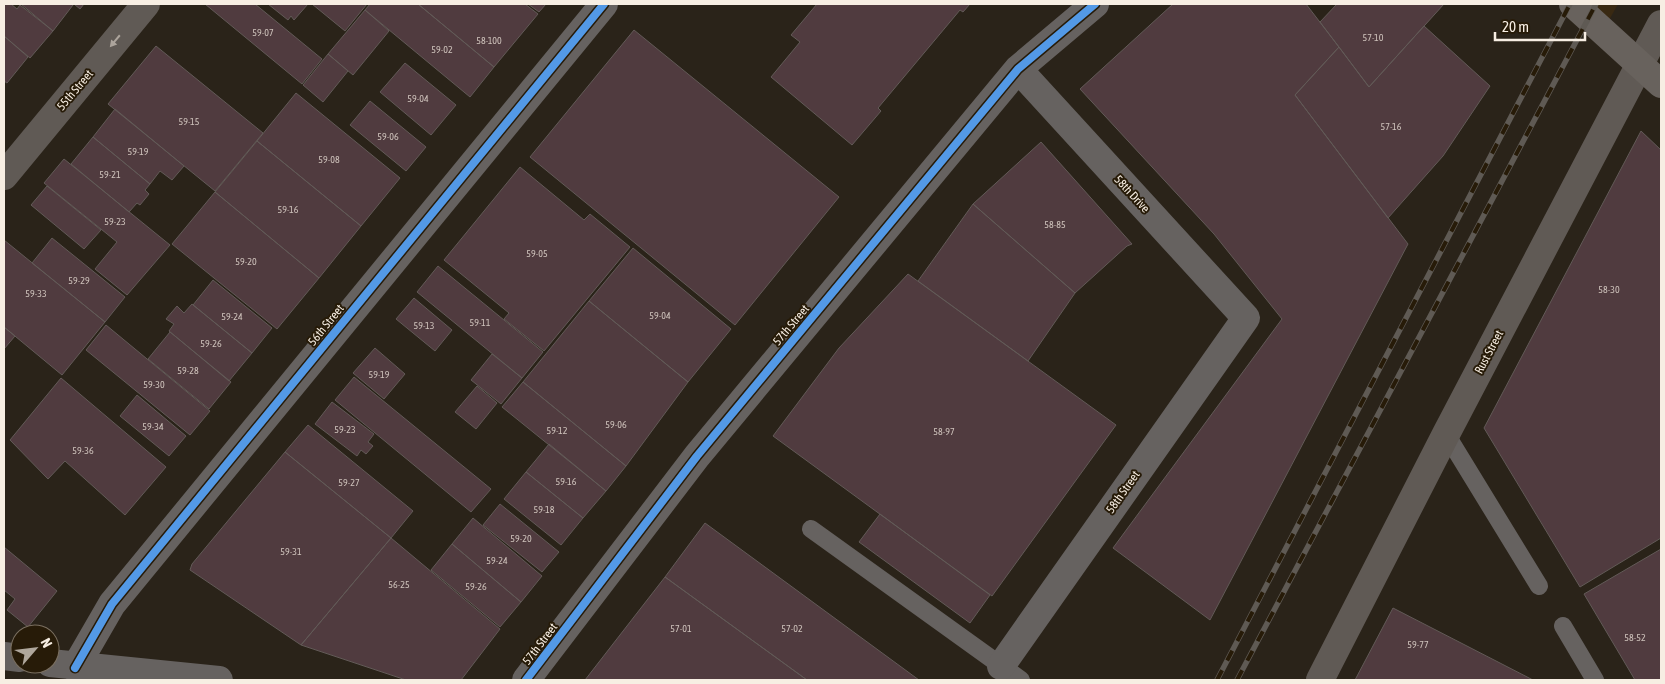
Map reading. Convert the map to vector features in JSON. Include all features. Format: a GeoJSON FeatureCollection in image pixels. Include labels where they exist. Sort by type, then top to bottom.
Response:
{"type":"FeatureCollection","features":[{"type":"Feature","properties":{"kind":"main road","name":"55th Street"},"geometry":{"type":"LineString","coordinates":[[4,176],[146,4]]}},
{"type":"Feature","properties":{"kind":"main road"},"geometry":{"type":"LineString","coordinates":[[1573,4],[1661,84]]}},
{"type":"Feature","properties":{"kind":"main road","name":"Rust Street"},"geometry":{"type":"LineString","coordinates":[[1320,680],[1446,434],[1661,24]]}},
{"type":"Feature","properties":{"kind":"street","name":"56th Street"},"geometry":{"type":"LineString","coordinates":[[62,665],[604,4]]}},
{"type":"Feature","properties":{"kind":"street","name":"57th Street"},"geometry":{"type":"LineString","coordinates":[[526,680],[697,456],[1018,70],[1095,4]]}},
{"type":"Feature","properties":{"kind":"street","name":"58th Drive"},"geometry":{"type":"LineString","coordinates":[[1018,70],[1246,318]]}},
{"type":"Feature","properties":{"kind":"street","name":"58th Street"},"geometry":{"type":"LineString","coordinates":[[1011,673],[1246,318]]}},
{"type":"Feature","properties":{"kind":"street"},"geometry":{"type":"LineString","coordinates":[[62,665],[219,680]]}},
{"type":"Feature","properties":{"kind":"lane"},"geometry":{"type":"LineString","coordinates":[[1446,434],[1538,586]]}},
{"type":"Feature","properties":{"kind":"lane"},"geometry":{"type":"LineString","coordinates":[[811,529],[1011,673]]}},
{"type":"Feature","properties":{"kind":"lane"},"geometry":{"type":"LineString","coordinates":[[1562,626],[1595,680]]}},
{"type":"Feature","properties":{"kind":"shaded area"},"geometry":{"type":"Polygon","coordinates":[[[1573,4],[1618,4],[1603,31],[1573,4]]]}},
{"type":"Feature","properties":{"kind":"building"},"geometry":{"type":"Polygon","coordinates":[[[4,4],[11,4],[17,9],[20,5],[53,31],[30,58],[4,36],[4,4]]]}},
{"type":"Feature","properties":{"kind":"building"},"geometry":{"type":"Polygon","coordinates":[[[21,4],[72,4],[73,5],[53,31],[21,4]]]}},
{"type":"Feature","properties":{"kind":"building"},"geometry":{"type":"Polygon","coordinates":[[[74,4],[84,4],[80,9],[74,4]]]}},
{"type":"Feature","properties":{"kind":"building"},"geometry":{"type":"Polygon","coordinates":[[[205,4],[255,4],[322,59],[302,84],[205,4]]]}},
{"type":"Feature","properties":{"kind":"building"},"geometry":{"type":"Polygon","coordinates":[[[268,4],[308,4],[294,20],[291,16],[288,20],[268,4]]]}},
{"type":"Feature","properties":{"kind":"building"},"geometry":{"type":"Polygon","coordinates":[[[312,4],[367,4],[345,31],[312,4]]]}},
{"type":"Feature","properties":{"kind":"building"},"geometry":{"type":"Polygon","coordinates":[[[370,4],[418,4],[494,67],[470,97],[365,10],[370,4]]]}},
{"type":"Feature","properties":{"kind":"building"},"geometry":{"type":"Polygon","coordinates":[[[418,4],[525,4],[538,14],[494,67],[418,4]]]}},
{"type":"Feature","properties":{"kind":"building"},"geometry":{"type":"Polygon","coordinates":[[[528,4],[546,4],[539,12],[528,4]]]}},
{"type":"Feature","properties":{"kind":"building"},"geometry":{"type":"Polygon","coordinates":[[[817,4],[970,4],[963,12],[960,10],[878,108],[881,111],[852,145],[771,77],[800,42],[791,35],[817,4]]]}},
{"type":"Feature","properties":{"kind":"building"},"geometry":{"type":"Polygon","coordinates":[[[1173,4],[1306,4],[1339,47],[1295,95],[1408,244],[1210,620],[1113,548],[1282,319],[1214,234],[1080,89],[1173,4]]]}},
{"type":"Feature","properties":{"kind":"building"},"geometry":{"type":"Polygon","coordinates":[[[1337,4],[1444,4],[1369,87],[1320,22],[1337,4]]]}},
{"type":"Feature","properties":{"kind":"building"},"geometry":{"type":"Polygon","coordinates":[[[365,10],[389,31],[353,75],[328,54],[365,10]]]}},
{"type":"Feature","properties":{"kind":"building"},"geometry":{"type":"Polygon","coordinates":[[[1424,26],[1490,86],[1443,156],[1388,218],[1295,95],[1339,47],[1369,87],[1424,26]]]}},
{"type":"Feature","properties":{"kind":"building"},"geometry":{"type":"Polygon","coordinates":[[[634,30],[839,197],[735,325],[530,157],[634,30]]]}},
{"type":"Feature","properties":{"kind":"building"},"geometry":{"type":"Polygon","coordinates":[[[4,36],[28,57],[7,83],[4,81],[4,36]]]}},
{"type":"Feature","properties":{"kind":"building"},"geometry":{"type":"Polygon","coordinates":[[[156,46],[263,133],[215,191],[108,104],[156,46]]]}},
{"type":"Feature","properties":{"kind":"building"},"geometry":{"type":"Polygon","coordinates":[[[328,54],[348,71],[323,102],[303,85],[328,54]]]}},
{"type":"Feature","properties":{"kind":"building"},"geometry":{"type":"Polygon","coordinates":[[[405,63],[456,105],[431,135],[380,92],[405,63]]]}},
{"type":"Feature","properties":{"kind":"building"},"geometry":{"type":"Polygon","coordinates":[[[296,93],[400,178],[361,226],[257,141],[296,93]]]}},
{"type":"Feature","properties":{"kind":"building"},"geometry":{"type":"Polygon","coordinates":[[[370,101],[426,147],[406,171],[350,125],[370,101]]]}},
{"type":"Feature","properties":{"kind":"building"},"geometry":{"type":"Polygon","coordinates":[[[115,109],[184,166],[172,180],[160,171],[150,184],[93,137],[115,109]]]}},
{"type":"Feature","properties":{"kind":"building"},"geometry":{"type":"Polygon","coordinates":[[[1641,131],[1661,150],[1661,538],[1580,587],[1484,428],[1641,131]]]}},
{"type":"Feature","properties":{"kind":"building"},"geometry":{"type":"Polygon","coordinates":[[[93,137],[150,184],[145,190],[149,194],[140,205],[137,203],[129,212],[71,164],[93,137]]]}},
{"type":"Feature","properties":{"kind":"building"},"geometry":{"type":"Polygon","coordinates":[[[257,141],[361,226],[319,278],[215,192],[257,141]]]}},
{"type":"Feature","properties":{"kind":"building"},"geometry":{"type":"Polygon","coordinates":[[[1041,142],[1132,244],[1127,246],[1075,293],[973,204],[1041,142]]]}},
{"type":"Feature","properties":{"kind":"building"},"geometry":{"type":"Polygon","coordinates":[[[64,159],[170,245],[127,295],[95,269],[117,242],[44,183],[64,159]]]}},
{"type":"Feature","properties":{"kind":"building"},"geometry":{"type":"Polygon","coordinates":[[[520,167],[584,220],[590,214],[630,247],[544,351],[504,319],[509,313],[444,260],[520,167]]]}},
{"type":"Feature","properties":{"kind":"building"},"geometry":{"type":"Polygon","coordinates":[[[47,186],[101,230],[84,249],[31,205],[47,186]]]}},
{"type":"Feature","properties":{"kind":"building"},"geometry":{"type":"Polygon","coordinates":[[[215,192],[319,278],[277,329],[172,244],[215,192]]]}},
{"type":"Feature","properties":{"kind":"building"},"geometry":{"type":"Polygon","coordinates":[[[973,204],[1075,293],[1028,361],[918,281],[973,204]]]}},
{"type":"Feature","properties":{"kind":"building"},"geometry":{"type":"Polygon","coordinates":[[[52,238],[125,297],[105,322],[32,263],[52,238]]]}},
{"type":"Feature","properties":{"kind":"building"},"geometry":{"type":"Polygon","coordinates":[[[4,240],[105,322],[62,375],[4,327],[4,240]]]}},
{"type":"Feature","properties":{"kind":"building"},"geometry":{"type":"Polygon","coordinates":[[[633,248],[731,329],[688,382],[589,301],[633,248]]]}},
{"type":"Feature","properties":{"kind":"building"},"geometry":{"type":"Polygon","coordinates":[[[438,266],[543,352],[522,378],[417,292],[438,266]]]}},
{"type":"Feature","properties":{"kind":"building"},"geometry":{"type":"Polygon","coordinates":[[[908,274],[1116,425],[992,596],[773,436],[839,348],[908,274]]]}},
{"type":"Feature","properties":{"kind":"building"},"geometry":{"type":"Polygon","coordinates":[[[213,280],[272,328],[252,353],[193,305],[213,280]]]}},
{"type":"Feature","properties":{"kind":"building"},"geometry":{"type":"Polygon","coordinates":[[[414,298],[452,330],[435,351],[396,319],[414,298]]]}},
{"type":"Feature","properties":{"kind":"building"},"geometry":{"type":"Polygon","coordinates":[[[589,301],[688,382],[626,466],[523,382],[589,301]]]}},
{"type":"Feature","properties":{"kind":"building"},"geometry":{"type":"Polygon","coordinates":[[[192,304],[252,353],[229,381],[169,331],[174,324],[166,319],[177,306],[184,313],[192,304]]]}},
{"type":"Feature","properties":{"kind":"building"},"geometry":{"type":"Polygon","coordinates":[[[106,325],[210,411],[190,435],[86,350],[106,325]]]}},
{"type":"Feature","properties":{"kind":"building"},"geometry":{"type":"Polygon","coordinates":[[[4,327],[15,336],[4,349],[4,327]]]}},
{"type":"Feature","properties":{"kind":"building"},"geometry":{"type":"Polygon","coordinates":[[[170,332],[231,382],[209,409],[148,359],[170,332]]]}},
{"type":"Feature","properties":{"kind":"building"},"geometry":{"type":"Polygon","coordinates":[[[375,348],[405,374],[384,399],[353,373],[375,348]]]}},
{"type":"Feature","properties":{"kind":"building"},"geometry":{"type":"Polygon","coordinates":[[[492,354],[522,378],[501,404],[471,380],[492,354]]]}},
{"type":"Feature","properties":{"kind":"building"},"geometry":{"type":"Polygon","coordinates":[[[354,377],[491,489],[471,512],[335,400],[354,377]]]}},
{"type":"Feature","properties":{"kind":"building"},"geometry":{"type":"Polygon","coordinates":[[[61,378],[166,467],[125,515],[65,461],[48,479],[10,440],[61,378]]]}},
{"type":"Feature","properties":{"kind":"building"},"geometry":{"type":"Polygon","coordinates":[[[523,382],[626,466],[606,491],[502,407],[523,382]]]}},
{"type":"Feature","properties":{"kind":"building"},"geometry":{"type":"Polygon","coordinates":[[[477,386],[497,403],[476,429],[455,412],[477,386]]]}},
{"type":"Feature","properties":{"kind":"building"},"geometry":{"type":"Polygon","coordinates":[[[137,395],[186,436],[169,456],[120,416],[137,395]]]}},
{"type":"Feature","properties":{"kind":"building"},"geometry":{"type":"Polygon","coordinates":[[[332,402],[374,434],[368,442],[373,446],[366,454],[361,450],[357,456],[315,424],[332,402]]]}},
{"type":"Feature","properties":{"kind":"building"},"geometry":{"type":"Polygon","coordinates":[[[308,425],[413,511],[391,538],[285,452],[308,425]]]}},
{"type":"Feature","properties":{"kind":"building"},"geometry":{"type":"Polygon","coordinates":[[[549,444],[606,491],[583,518],[526,472],[549,444]]]}},
{"type":"Feature","properties":{"kind":"building"},"geometry":{"type":"Polygon","coordinates":[[[285,452],[391,538],[301,645],[190,570],[192,564],[285,452]]]}},
{"type":"Feature","properties":{"kind":"building"},"geometry":{"type":"Polygon","coordinates":[[[526,472],[583,518],[561,545],[504,499],[526,472]]]}},
{"type":"Feature","properties":{"kind":"building"},"geometry":{"type":"Polygon","coordinates":[[[500,504],[559,552],[542,572],[483,525],[500,504]]]}},
{"type":"Feature","properties":{"kind":"building"},"geometry":{"type":"Polygon","coordinates":[[[880,514],[990,595],[970,623],[859,542],[880,514]]]}},
{"type":"Feature","properties":{"kind":"building"},"geometry":{"type":"Polygon","coordinates":[[[473,518],[542,576],[521,602],[452,544],[473,518]]]}},
{"type":"Feature","properties":{"kind":"building"},"geometry":{"type":"Polygon","coordinates":[[[705,523],[919,680],[807,680],[665,577],[705,523]]]}},
{"type":"Feature","properties":{"kind":"building"},"geometry":{"type":"Polygon","coordinates":[[[391,538],[500,629],[461,680],[406,680],[301,645],[391,538]]]}},
{"type":"Feature","properties":{"kind":"building"},"geometry":{"type":"Polygon","coordinates":[[[452,544],[521,602],[500,627],[431,570],[452,544]]]}},
{"type":"Feature","properties":{"kind":"building"},"geometry":{"type":"Polygon","coordinates":[[[4,547],[57,591],[30,624],[24,624],[7,610],[15,599],[4,590],[4,547]]]}},
{"type":"Feature","properties":{"kind":"building"},"geometry":{"type":"Polygon","coordinates":[[[1661,549],[1661,680],[1635,680],[1584,594],[1661,549]]]}},
{"type":"Feature","properties":{"kind":"building"},"geometry":{"type":"Polygon","coordinates":[[[665,577],[807,680],[585,680],[665,577]]]}},
{"type":"Feature","properties":{"kind":"building"},"geometry":{"type":"Polygon","coordinates":[[[1393,608],[1533,680],[1355,680],[1393,608]]]}},
{"type":"Feature","properties":{"kind":"railway"},"geometry":{"type":"LineString","coordinates":[[1217,680],[1570,4]]}},
{"type":"Feature","properties":{"kind":"railway"},"geometry":{"type":"LineString","coordinates":[[1237,680],[1596,4]]}},
{"type":"Feature","properties":{"kind":"cycle path"},"geometry":{"type":"LineString","coordinates":[[75,668],[112,604],[604,4]]}},
{"type":"Feature","properties":{"kind":"cycle path"},"geometry":{"type":"LineString","coordinates":[[526,680],[697,456],[1018,69],[1095,4]]}}]}
